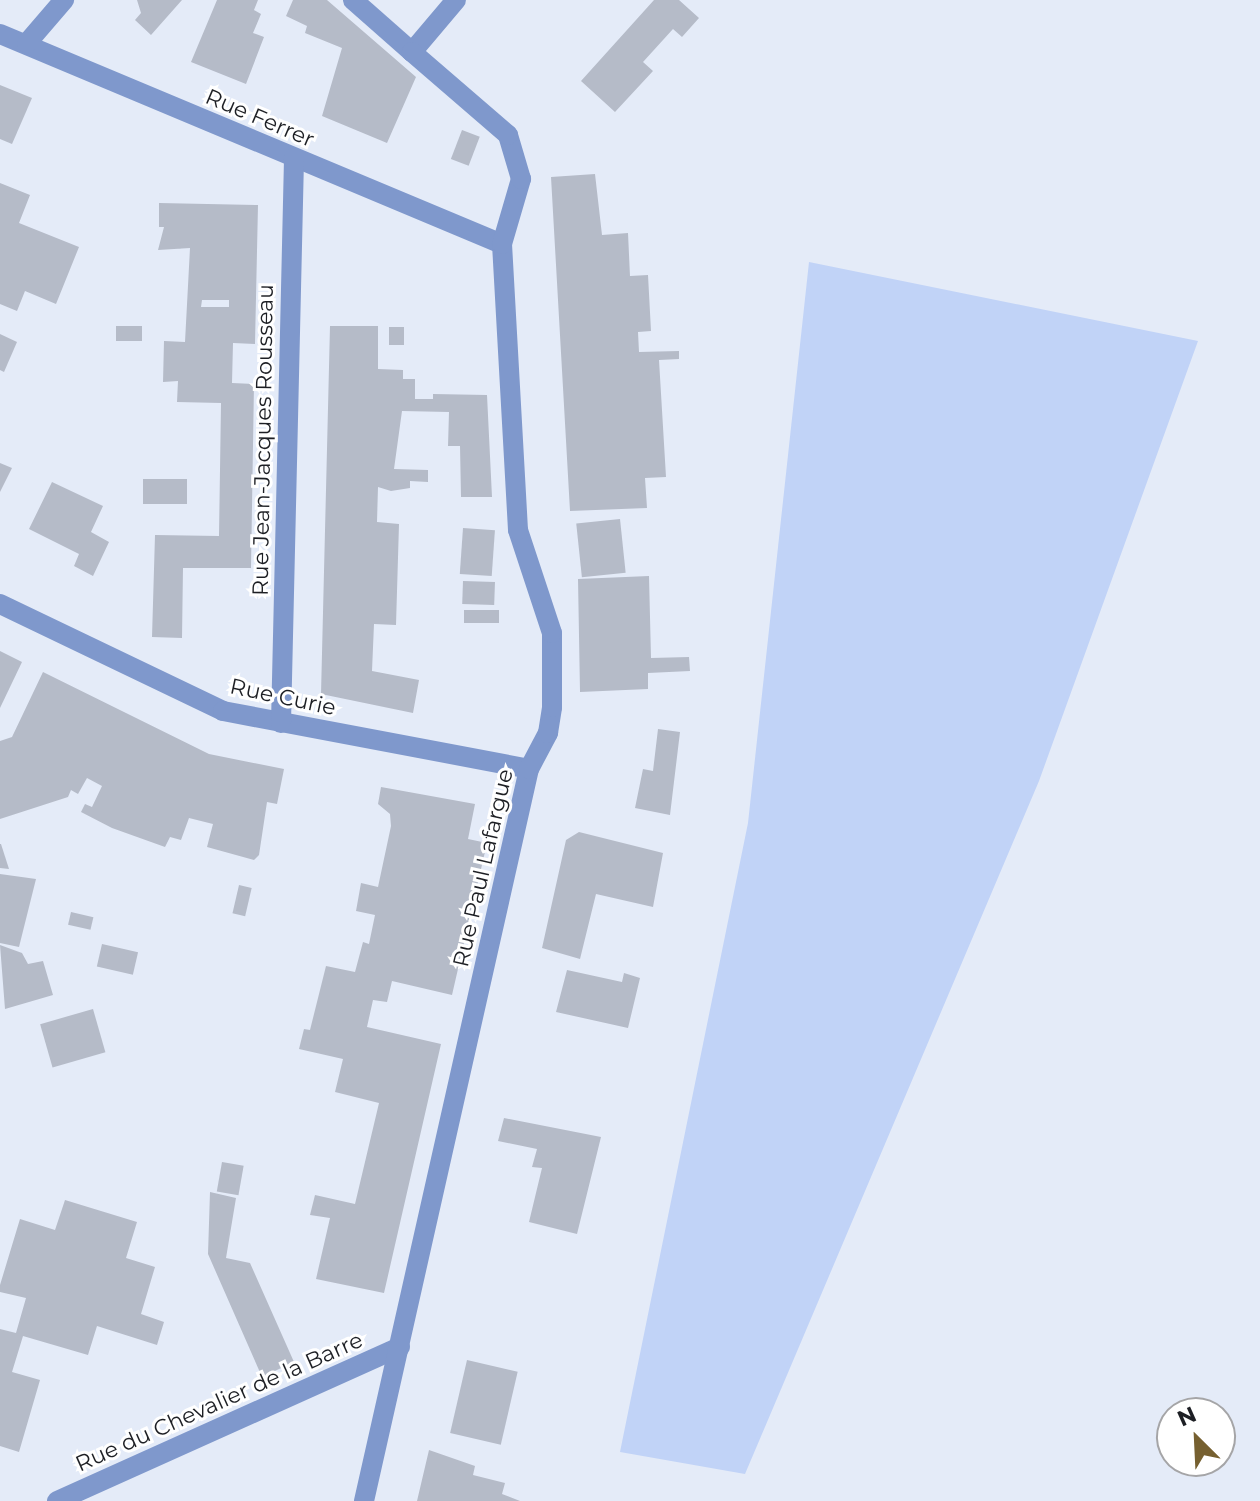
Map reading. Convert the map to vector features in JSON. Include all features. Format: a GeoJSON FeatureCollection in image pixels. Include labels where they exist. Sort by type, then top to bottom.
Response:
{"type":"FeatureCollection","features":[{"type":"Feature","properties":{"kind":"street"},"geometry":{"type":"LineString","coordinates":[[27,43],[64,0]]}},
{"type":"Feature","properties":{"kind":"street","name":"Rue Paul Lafargue"},"geometry":{"type":"LineString","coordinates":[[353,0],[508,135],[521,179],[502,244],[518,530],[552,633],[550,720],[529,769],[364,1501]]}},
{"type":"Feature","properties":{"kind":"street"},"geometry":{"type":"LineString","coordinates":[[412,52],[456,0]]}},
{"type":"Feature","properties":{"kind":"street","name":"Rue Ferrer"},"geometry":{"type":"LineString","coordinates":[[0,34],[502,244]]}},
{"type":"Feature","properties":{"kind":"street","name":"Rue Jean-Jacques Rousseau"},"geometry":{"type":"LineString","coordinates":[[281,723],[294,158]]}},
{"type":"Feature","properties":{"kind":"street","name":"Rue Curie"},"geometry":{"type":"LineString","coordinates":[[0,604],[204,703],[281,723],[529,769]]}},
{"type":"Feature","properties":{"kind":"street","name":"Rue du Chevalier de la Barre"},"geometry":{"type":"LineString","coordinates":[[57,1501],[400,1347]]}},
{"type":"Feature","properties":{"kind":"shaded area"},"geometry":{"type":"Polygon","coordinates":[[[809,262],[1198,341],[1039,781],[745,1474],[620,1452],[748,823],[809,262]]]}},
{"type":"Feature","properties":{"kind":"building"},"geometry":{"type":"Polygon","coordinates":[[[137,0],[182,0],[151,35],[135,20],[141,13],[137,0]]]}},
{"type":"Feature","properties":{"kind":"building"},"geometry":{"type":"Polygon","coordinates":[[[217,0],[258,0],[254,10],[261,14],[253,33],[264,37],[246,84],[191,62],[217,0]]]}},
{"type":"Feature","properties":{"kind":"building"},"geometry":{"type":"Polygon","coordinates":[[[293,0],[327,0],[416,77],[387,143],[322,116],[342,48],[305,33],[307,26],[286,16],[293,0]]]}},
{"type":"Feature","properties":{"kind":"building"},"geometry":{"type":"Polygon","coordinates":[[[654,0],[679,0],[699,18],[682,37],[673,29],[643,62],[653,71],[615,112],[581,81],[654,0]]]}},
{"type":"Feature","properties":{"kind":"building"},"geometry":{"type":"Polygon","coordinates":[[[0,85],[32,98],[12,144],[0,139],[0,85]]]}},
{"type":"Feature","properties":{"kind":"building"},"geometry":{"type":"Polygon","coordinates":[[[462,130],[480,137],[469,166],[451,159],[462,130]]]}},
{"type":"Feature","properties":{"kind":"building"},"geometry":{"type":"Polygon","coordinates":[[[595,174],[602,235],[628,233],[630,276],[648,275],[651,331],[638,332],[639,352],[679,351],[679,359],[659,360],[666,477],[645,478],[647,508],[570,511],[551,177],[595,174]]]}},
{"type":"Feature","properties":{"kind":"building"},"geometry":{"type":"Polygon","coordinates":[[[0,183],[30,195],[19,223],[79,247],[56,304],[25,291],[17,311],[0,304],[0,183]]]}},
{"type":"Feature","properties":{"kind":"building"},"geometry":{"type":"Polygon","coordinates":[[[159,203],[258,205],[255,344],[233,343],[232,383],[254,384],[251,568],[183,568],[182,638],[152,637],[155,535],[219,536],[221,403],[177,402],[178,381],[163,382],[164,341],[185,342],[190,248],[158,250],[164,227],[159,227],[159,203]],[[202,300],[201,307],[229,307],[229,300],[202,300]]]}},
{"type":"Feature","properties":{"kind":"building"},"geometry":{"type":"Polygon","coordinates":[[[116,326],[142,326],[142,341],[116,341],[116,326]]]}},
{"type":"Feature","properties":{"kind":"building"},"geometry":{"type":"Polygon","coordinates":[[[330,326],[378,326],[378,369],[403,370],[403,379],[415,379],[415,399],[433,399],[433,394],[487,395],[492,497],[461,497],[460,446],[448,446],[449,412],[402,411],[394,469],[428,470],[428,482],[410,481],[410,488],[391,491],[378,487],[377,522],[399,524],[396,625],[374,624],[372,671],[419,680],[413,713],[321,694],[330,326]]]}},
{"type":"Feature","properties":{"kind":"building"},"geometry":{"type":"Polygon","coordinates":[[[389,327],[404,327],[404,345],[389,345],[389,327]]]}},
{"type":"Feature","properties":{"kind":"building"},"geometry":{"type":"Polygon","coordinates":[[[0,334],[17,342],[4,372],[0,370],[0,334]]]}},
{"type":"Feature","properties":{"kind":"building"},"geometry":{"type":"Polygon","coordinates":[[[0,463],[12,468],[0,492],[0,463]]]}},
{"type":"Feature","properties":{"kind":"building"},"geometry":{"type":"Polygon","coordinates":[[[143,479],[187,479],[187,504],[143,504],[143,479]]]}},
{"type":"Feature","properties":{"kind":"building"},"geometry":{"type":"Polygon","coordinates":[[[52,482],[103,506],[91,532],[109,542],[93,576],[74,566],[79,554],[29,529],[52,482]]]}},
{"type":"Feature","properties":{"kind":"building"},"geometry":{"type":"Polygon","coordinates":[[[620,519],[626,573],[582,577],[576,524],[620,519]]]}},
{"type":"Feature","properties":{"kind":"building"},"geometry":{"type":"Polygon","coordinates":[[[463,528],[495,530],[492,576],[460,574],[463,528]]]}},
{"type":"Feature","properties":{"kind":"building"},"geometry":{"type":"Polygon","coordinates":[[[649,576],[651,658],[689,657],[690,671],[648,673],[648,689],[580,692],[578,579],[649,576]]]}},
{"type":"Feature","properties":{"kind":"building"},"geometry":{"type":"Polygon","coordinates":[[[463,581],[495,582],[494,605],[462,604],[463,581]]]}},
{"type":"Feature","properties":{"kind":"building"},"geometry":{"type":"Polygon","coordinates":[[[464,610],[499,610],[499,623],[464,623],[464,610]]]}},
{"type":"Feature","properties":{"kind":"building"},"geometry":{"type":"Polygon","coordinates":[[[0,651],[22,662],[0,708],[0,651]]]}},
{"type":"Feature","properties":{"kind":"building"},"geometry":{"type":"Polygon","coordinates":[[[43,672],[209,754],[284,769],[277,804],[267,802],[259,855],[254,860],[207,847],[213,824],[189,818],[181,840],[170,837],[165,847],[112,828],[81,812],[85,804],[92,807],[102,786],[87,778],[78,794],[71,790],[68,797],[0,819],[0,741],[12,737],[43,672]]]}},
{"type":"Feature","properties":{"kind":"building"},"geometry":{"type":"Polygon","coordinates":[[[658,729],[680,732],[670,815],[635,808],[643,769],[653,771],[658,729]]]}},
{"type":"Feature","properties":{"kind":"building"},"geometry":{"type":"Polygon","coordinates":[[[381,787],[475,804],[468,839],[487,843],[452,995],[392,981],[387,1002],[373,1000],[367,1027],[441,1044],[384,1293],[316,1279],[330,1218],[310,1215],[315,1195],[355,1204],[379,1103],[335,1092],[343,1059],[299,1049],[304,1029],[310,1030],[326,966],[355,972],[363,942],[369,944],[375,915],[356,911],[361,883],[378,887],[391,826],[390,814],[378,804],[381,787]]]}},
{"type":"Feature","properties":{"kind":"building"},"geometry":{"type":"Polygon","coordinates":[[[579,832],[663,853],[653,907],[596,894],[580,959],[542,948],[566,840],[579,832]]]}},
{"type":"Feature","properties":{"kind":"building"},"geometry":{"type":"Polygon","coordinates":[[[1,844],[9,869],[0,868],[1,844]]]}},
{"type":"Feature","properties":{"kind":"building"},"geometry":{"type":"Polygon","coordinates":[[[0,874],[36,879],[19,947],[0,943],[0,874]]]}},
{"type":"Feature","properties":{"kind":"building"},"geometry":{"type":"Polygon","coordinates":[[[239,885],[252,888],[245,916],[232,913],[239,885]]]}},
{"type":"Feature","properties":{"kind":"building"},"geometry":{"type":"Polygon","coordinates":[[[71,912],[93,917],[90,930],[68,925],[71,912]]]}},
{"type":"Feature","properties":{"kind":"building"},"geometry":{"type":"Polygon","coordinates":[[[102,944],[138,952],[133,975],[97,966],[102,944]]]}},
{"type":"Feature","properties":{"kind":"building"},"geometry":{"type":"Polygon","coordinates":[[[0,945],[22,953],[28,964],[43,961],[53,995],[5,1009],[0,945]]]}},
{"type":"Feature","properties":{"kind":"building"},"geometry":{"type":"Polygon","coordinates":[[[567,970],[622,982],[624,973],[640,978],[628,1028],[556,1012],[567,970]]]}},
{"type":"Feature","properties":{"kind":"building"},"geometry":{"type":"Polygon","coordinates":[[[93,1009],[105,1052],[53,1067],[40,1024],[93,1009]]]}},
{"type":"Feature","properties":{"kind":"building"},"geometry":{"type":"Polygon","coordinates":[[[504,1118],[601,1137],[577,1234],[529,1222],[542,1168],[532,1167],[537,1149],[498,1141],[504,1118]]]}},
{"type":"Feature","properties":{"kind":"building"},"geometry":{"type":"Polygon","coordinates":[[[222,1162],[244,1166],[238,1195],[217,1192],[222,1162]]]}},
{"type":"Feature","properties":{"kind":"building"},"geometry":{"type":"Polygon","coordinates":[[[210,1192],[236,1198],[226,1258],[250,1263],[294,1362],[262,1377],[208,1254],[210,1192]]]}},
{"type":"Feature","properties":{"kind":"building"},"geometry":{"type":"Polygon","coordinates":[[[65,1200],[137,1222],[126,1258],[155,1267],[141,1314],[164,1322],[157,1345],[97,1326],[88,1355],[23,1336],[12,1372],[40,1380],[19,1452],[0,1446],[0,1329],[16,1333],[26,1298],[0,1292],[0,1285],[20,1219],[55,1230],[65,1200]]]}},
{"type":"Feature","properties":{"kind":"building"},"geometry":{"type":"Polygon","coordinates":[[[467,1360],[518,1372],[501,1445],[450,1433],[467,1360]]]}},
{"type":"Feature","properties":{"kind":"building"},"geometry":{"type":"Polygon","coordinates":[[[429,1450],[475,1466],[473,1475],[505,1483],[502,1494],[520,1501],[417,1501],[429,1450]]]}}]}
